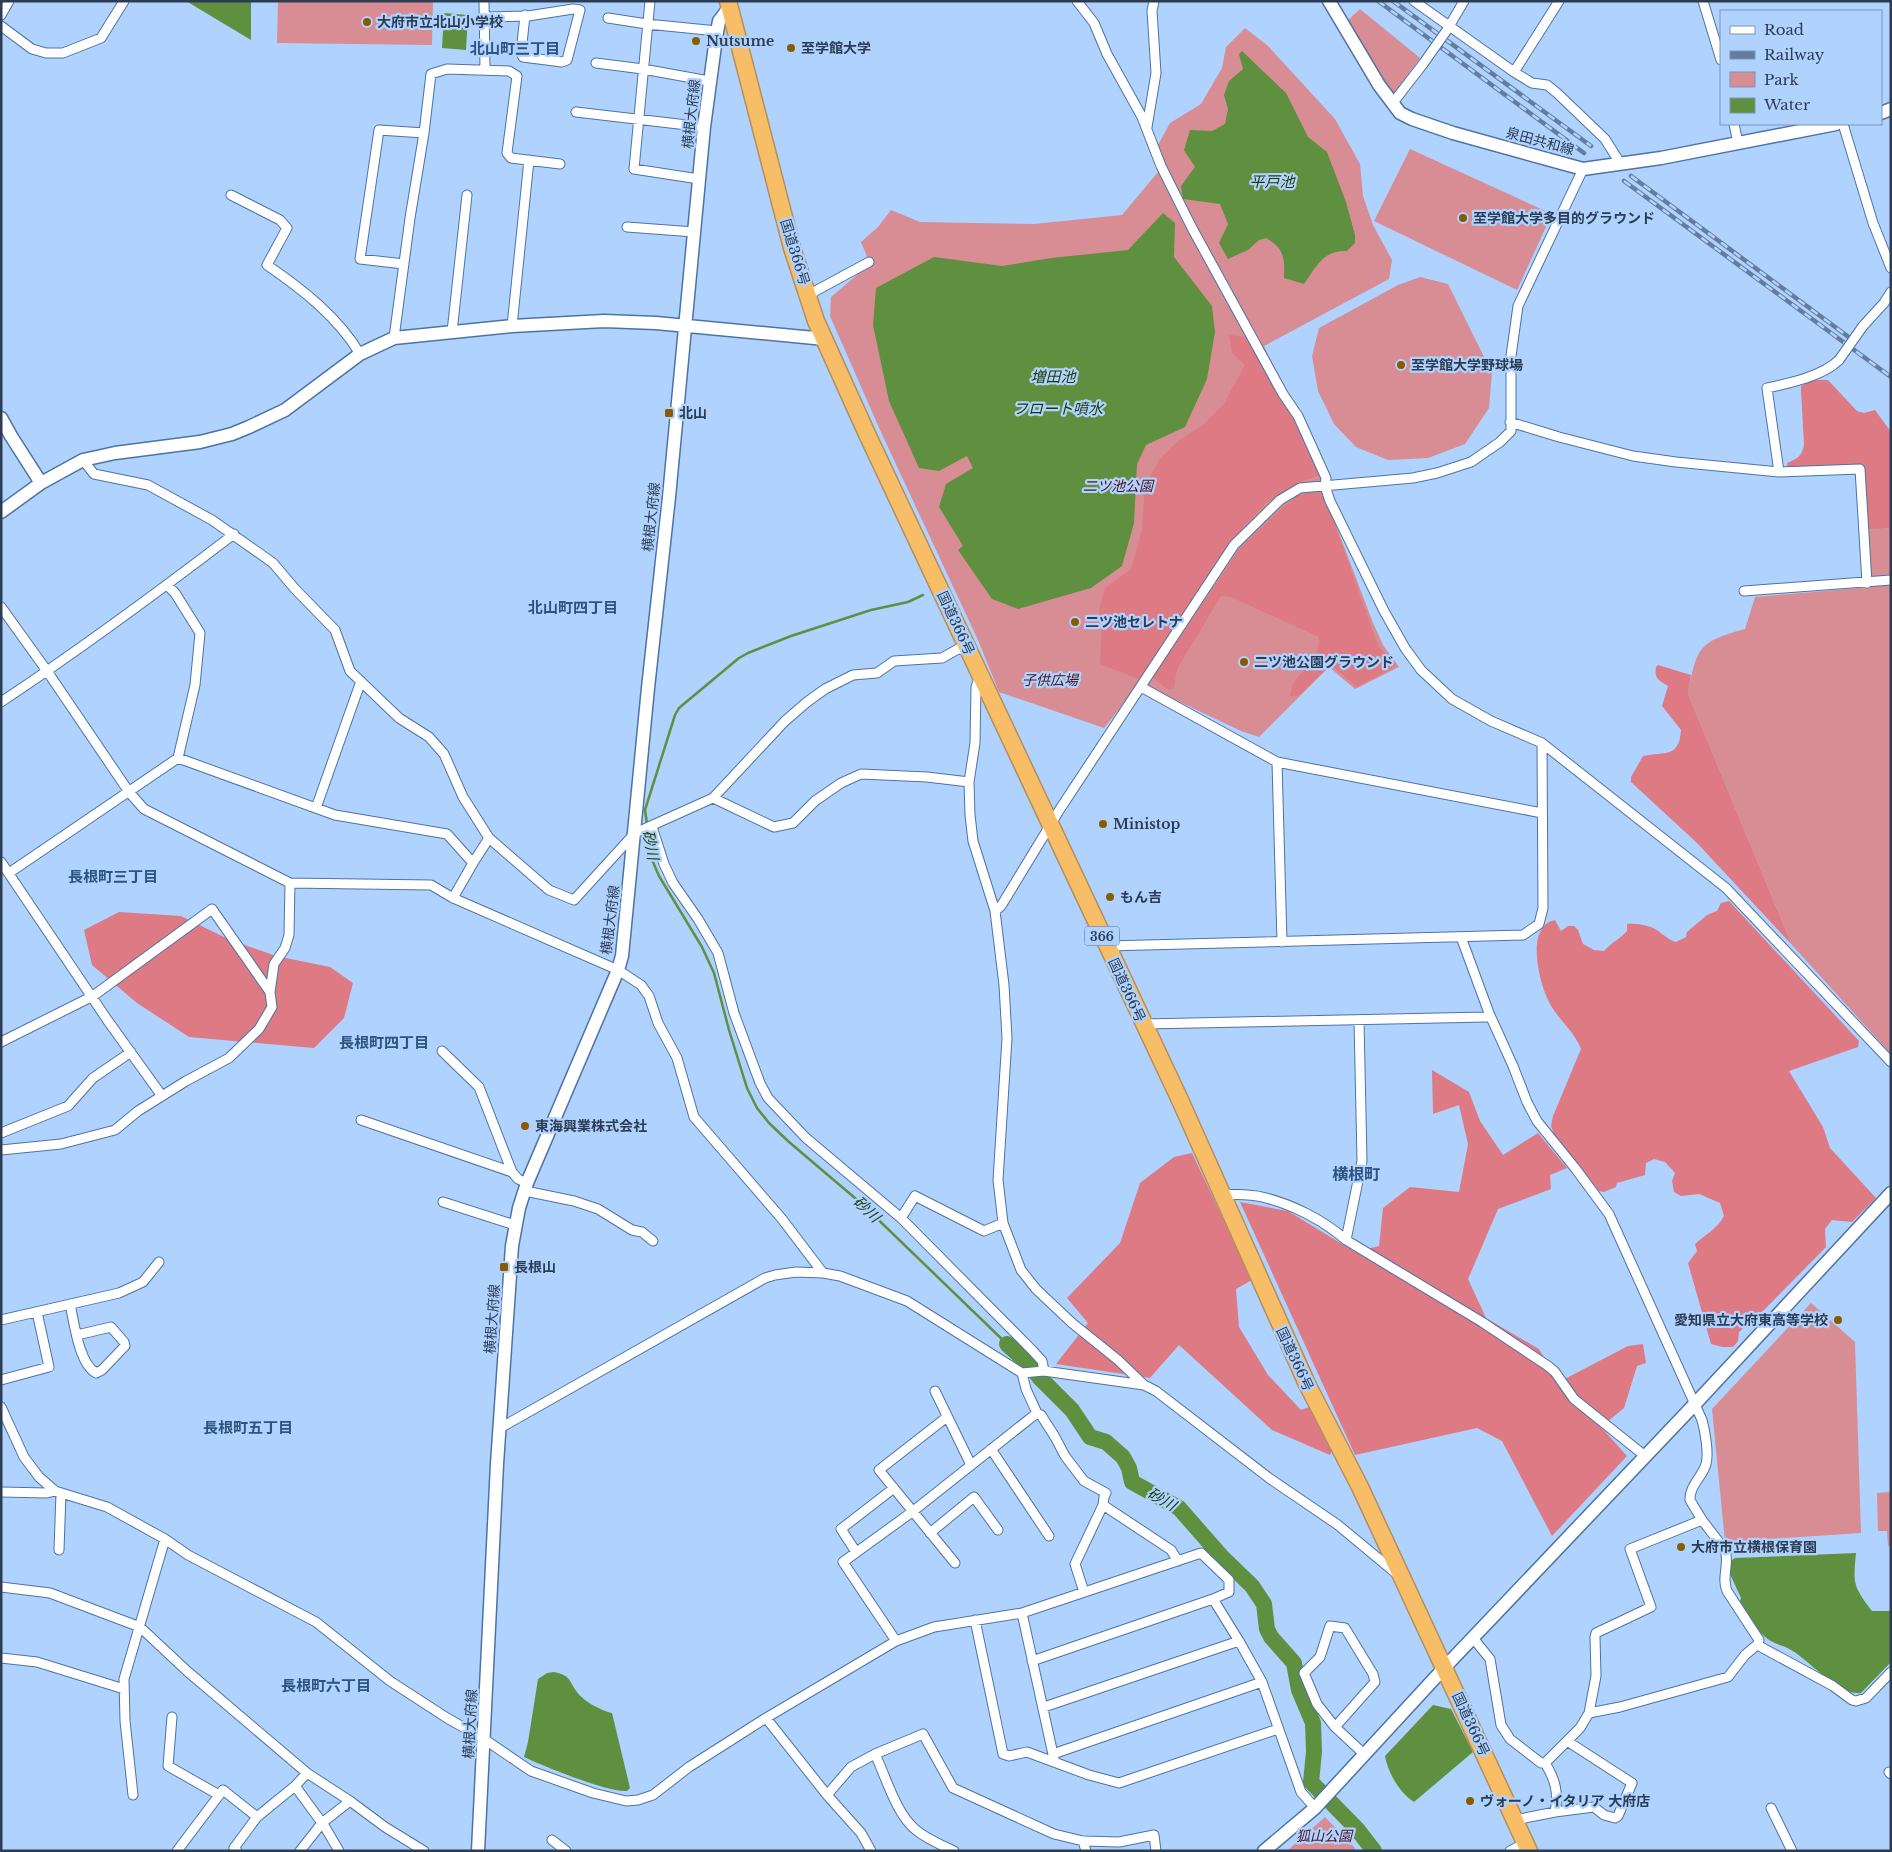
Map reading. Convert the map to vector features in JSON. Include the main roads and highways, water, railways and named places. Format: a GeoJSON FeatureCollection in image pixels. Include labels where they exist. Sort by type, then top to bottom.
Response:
{"type":"FeatureCollection","features":[{"type":"Feature","properties":{"kind":"highway","name":"国道366号"},"geometry":{"type":"LineString","coordinates":[[729,5],[792,248],[816,321],[867,434],[1223,1194],[1295,1359],[1360,1487],[1527,1847]]}},
{"type":"Feature","properties":{"kind":"main road","name":"泉田共和線"},"geometry":{"type":"LineString","coordinates":[[1329,1],[1392,104],[1400,113],[1453,133],[1583,169],[1661,158],[1831,125]]}},
{"type":"Feature","properties":{"kind":"main road","name":"横根大府線"},"geometry":{"type":"LineString","coordinates":[[478,1851],[500,1428],[512,1246],[515,1225],[526,1187],[618,970],[622,956],[709,81],[719,21],[729,5]]}},
{"type":"Feature","properties":{"kind":"main road"},"geometry":{"type":"LineString","coordinates":[[1,512],[41,483],[83,460],[115,453],[200,442],[232,434],[273,416],[296,403],[360,354],[394,338],[512,326],[604,321],[686,325],[825,339]]}},
{"type":"Feature","properties":{"kind":"main road"},"geometry":{"type":"LineString","coordinates":[[1,418],[41,483]]}},
{"type":"Feature","properties":{"kind":"main road"},"geometry":{"type":"LineString","coordinates":[[1264,1851],[1317,1805],[1444,1666],[1473,1638],[1694,1405],[1891,1193]]}},
{"type":"Feature","properties":{"kind":"water"},"geometry":{"type":"Polygon","coordinates":[[[186,1],[251,1],[251,40],[186,1]]]}},
{"type":"Feature","properties":{"kind":"water"},"geometry":{"type":"Polygon","coordinates":[[[444,13],[468,15],[466,50],[442,48],[444,13]]]}},
{"type":"Feature","properties":{"kind":"water","name":"平戸池"},"geometry":{"type":"Polygon","coordinates":[[[1242,51],[1286,93],[1308,137],[1327,152],[1346,202],[1355,235],[1355,243],[1347,251],[1332,253],[1326,257],[1304,284],[1284,278],[1282,254],[1277,246],[1266,238],[1259,240],[1248,250],[1228,259],[1219,243],[1228,224],[1220,204],[1183,199],[1181,186],[1195,167],[1184,150],[1190,130],[1212,131],[1225,124],[1228,109],[1224,95],[1229,81],[1243,69],[1239,54],[1242,51]]]}},
{"type":"Feature","properties":{"kind":"water","name":"増田池"},"geometry":{"type":"Polygon","coordinates":[[[1163,213],[1175,223],[1174,257],[1212,306],[1215,332],[1207,379],[1185,427],[1146,445],[1137,464],[1134,523],[1122,566],[1091,588],[1018,609],[992,599],[958,550],[963,546],[939,507],[946,484],[973,468],[967,456],[939,471],[919,468],[889,401],[873,325],[876,288],[934,257],[1002,266],[1051,258],[1128,250],[1163,213]]]}},
{"type":"Feature","properties":{"kind":"water"},"geometry":{"type":"Polygon","coordinates":[[[1856,1553],[1855,1578],[1861,1596],[1872,1611],[1891,1611],[1891,1662],[1861,1693],[1843,1689],[1798,1655],[1764,1636],[1740,1601],[1741,1598],[1730,1574],[1731,1561],[1735,1558],[1856,1553]]]}},
{"type":"Feature","properties":{"kind":"water"},"geometry":{"type":"Polygon","coordinates":[[[554,1672],[567,1677],[574,1688],[588,1702],[612,1713],[630,1788],[627,1791],[606,1788],[524,1757],[538,1679],[547,1673],[554,1672]]]}},
{"type":"Feature","properties":{"kind":"water"},"geometry":{"type":"Polygon","coordinates":[[[1433,1705],[1451,1709],[1473,1752],[1414,1802],[1395,1782],[1385,1756],[1433,1705]]]}},
{"type":"Feature","properties":{"kind":"waterway","name":"砂川"},"geometry":{"type":"LineString","coordinates":[[647,824],[645,810],[675,715],[679,708],[739,658],[791,636],[871,610],[908,602],[923,595]]}},
{"type":"Feature","properties":{"kind":"waterway","name":"砂川"},"geometry":{"type":"LineString","coordinates":[[648,830],[653,862],[659,876],[702,947],[714,973],[747,1088],[757,1108],[769,1123],[789,1142],[862,1204],[1007,1344]]}},
{"type":"Feature","properties":{"kind":"waterway","name":"砂川"},"geometry":{"type":"LineString","coordinates":[[1007,1344],[1032,1367],[1039,1377],[1072,1410],[1090,1437],[1106,1442],[1123,1457],[1129,1468],[1132,1482],[1179,1508],[1222,1557],[1252,1586],[1264,1604],[1267,1629],[1271,1637],[1294,1663],[1299,1690],[1313,1723],[1314,1752],[1311,1782],[1357,1829],[1374,1851]]}},
{"type":"Feature","properties":{"kind":"railway"},"geometry":{"type":"LineString","coordinates":[[1378,1],[1584,153]]}},
{"type":"Feature","properties":{"kind":"railway"},"geometry":{"type":"LineString","coordinates":[[1393,1],[1591,146]]}},
{"type":"Feature","properties":{"kind":"railway"},"geometry":{"type":"LineString","coordinates":[[1631,176],[1854,341]]}},
{"type":"Feature","properties":{"kind":"railway"},"geometry":{"type":"LineString","coordinates":[[1624,181],[1891,377]]}},
{"type":"Feature","properties":{"kind":"place","name":"大府市立北山小学校"},"geometry":{"type":"Point","coordinates":[367,22]}},
{"type":"Feature","properties":{"kind":"place","name":"Nutsume"},"geometry":{"type":"Point","coordinates":[696,41]}},
{"type":"Feature","properties":{"kind":"place","name":"至学館大学"},"geometry":{"type":"Point","coordinates":[791,48]}},
{"type":"Feature","properties":{"kind":"place","name":"至学館大学多目的グラウンド"},"geometry":{"type":"Point","coordinates":[1463,218]}},
{"type":"Feature","properties":{"kind":"place","name":"至学館大学野球場"},"geometry":{"type":"Point","coordinates":[1401,365]}},
{"type":"Feature","properties":{"kind":"place","name":"北山"},"geometry":{"type":"Point","coordinates":[669,413]}},
{"type":"Feature","properties":{"kind":"place","name":"二ツ池セレトナ"},"geometry":{"type":"Point","coordinates":[1075,622]}},
{"type":"Feature","properties":{"kind":"place","name":"二ツ池公園グラウンド"},"geometry":{"type":"Point","coordinates":[1244,662]}},
{"type":"Feature","properties":{"kind":"place","name":"Ministop"},"geometry":{"type":"Point","coordinates":[1103,824]}},
{"type":"Feature","properties":{"kind":"place","name":"もん吉"},"geometry":{"type":"Point","coordinates":[1110,897]}},
{"type":"Feature","properties":{"kind":"place","name":"東海興業株式会社"},"geometry":{"type":"Point","coordinates":[525,1126]}},
{"type":"Feature","properties":{"kind":"place","name":"長根山"},"geometry":{"type":"Point","coordinates":[504,1267]}},
{"type":"Feature","properties":{"kind":"place","name":"愛知県立大府東高等学校"},"geometry":{"type":"Point","coordinates":[1838,1320]}},
{"type":"Feature","properties":{"kind":"place","name":"大府市立横根保育園"},"geometry":{"type":"Point","coordinates":[1681,1547]}},
{"type":"Feature","properties":{"kind":"place","name":"ヴォーノ・イタリア 大府店"},"geometry":{"type":"Point","coordinates":[1470,1801]}},
{"type":"Feature","properties":{"kind":"district","name":"北山町三丁目"},"geometry":{"type":"Point","coordinates":[515,48]}},
{"type":"Feature","properties":{"kind":"district","name":"北山町四丁目"},"geometry":{"type":"Point","coordinates":[573,607]}},
{"type":"Feature","properties":{"kind":"district","name":"長根町三丁目"},"geometry":{"type":"Point","coordinates":[113,876]}},
{"type":"Feature","properties":{"kind":"district","name":"長根町四丁目"},"geometry":{"type":"Point","coordinates":[384,1042]}},
{"type":"Feature","properties":{"kind":"district","name":"横根町"},"geometry":{"type":"Point","coordinates":[1356,1174]}},
{"type":"Feature","properties":{"kind":"district","name":"長根町五丁目"},"geometry":{"type":"Point","coordinates":[248,1427]}},
{"type":"Feature","properties":{"kind":"district","name":"長根町六丁目"},"geometry":{"type":"Point","coordinates":[326,1685]}},
{"type":"Feature","properties":{"kind":"water label","name":"フロート噴水"},"geometry":{"type":"Point","coordinates":[1058,408]}},
{"type":"Feature","properties":{"kind":"park label","name":"二ツ池公園"},"geometry":{"type":"Point","coordinates":[1118,486]}},
{"type":"Feature","properties":{"kind":"park label","name":"子供広場"},"geometry":{"type":"Point","coordinates":[1050,680]}},
{"type":"Feature","properties":{"kind":"park label","name":"狐山公園"},"geometry":{"type":"Point","coordinates":[1324,1836]}}]}
